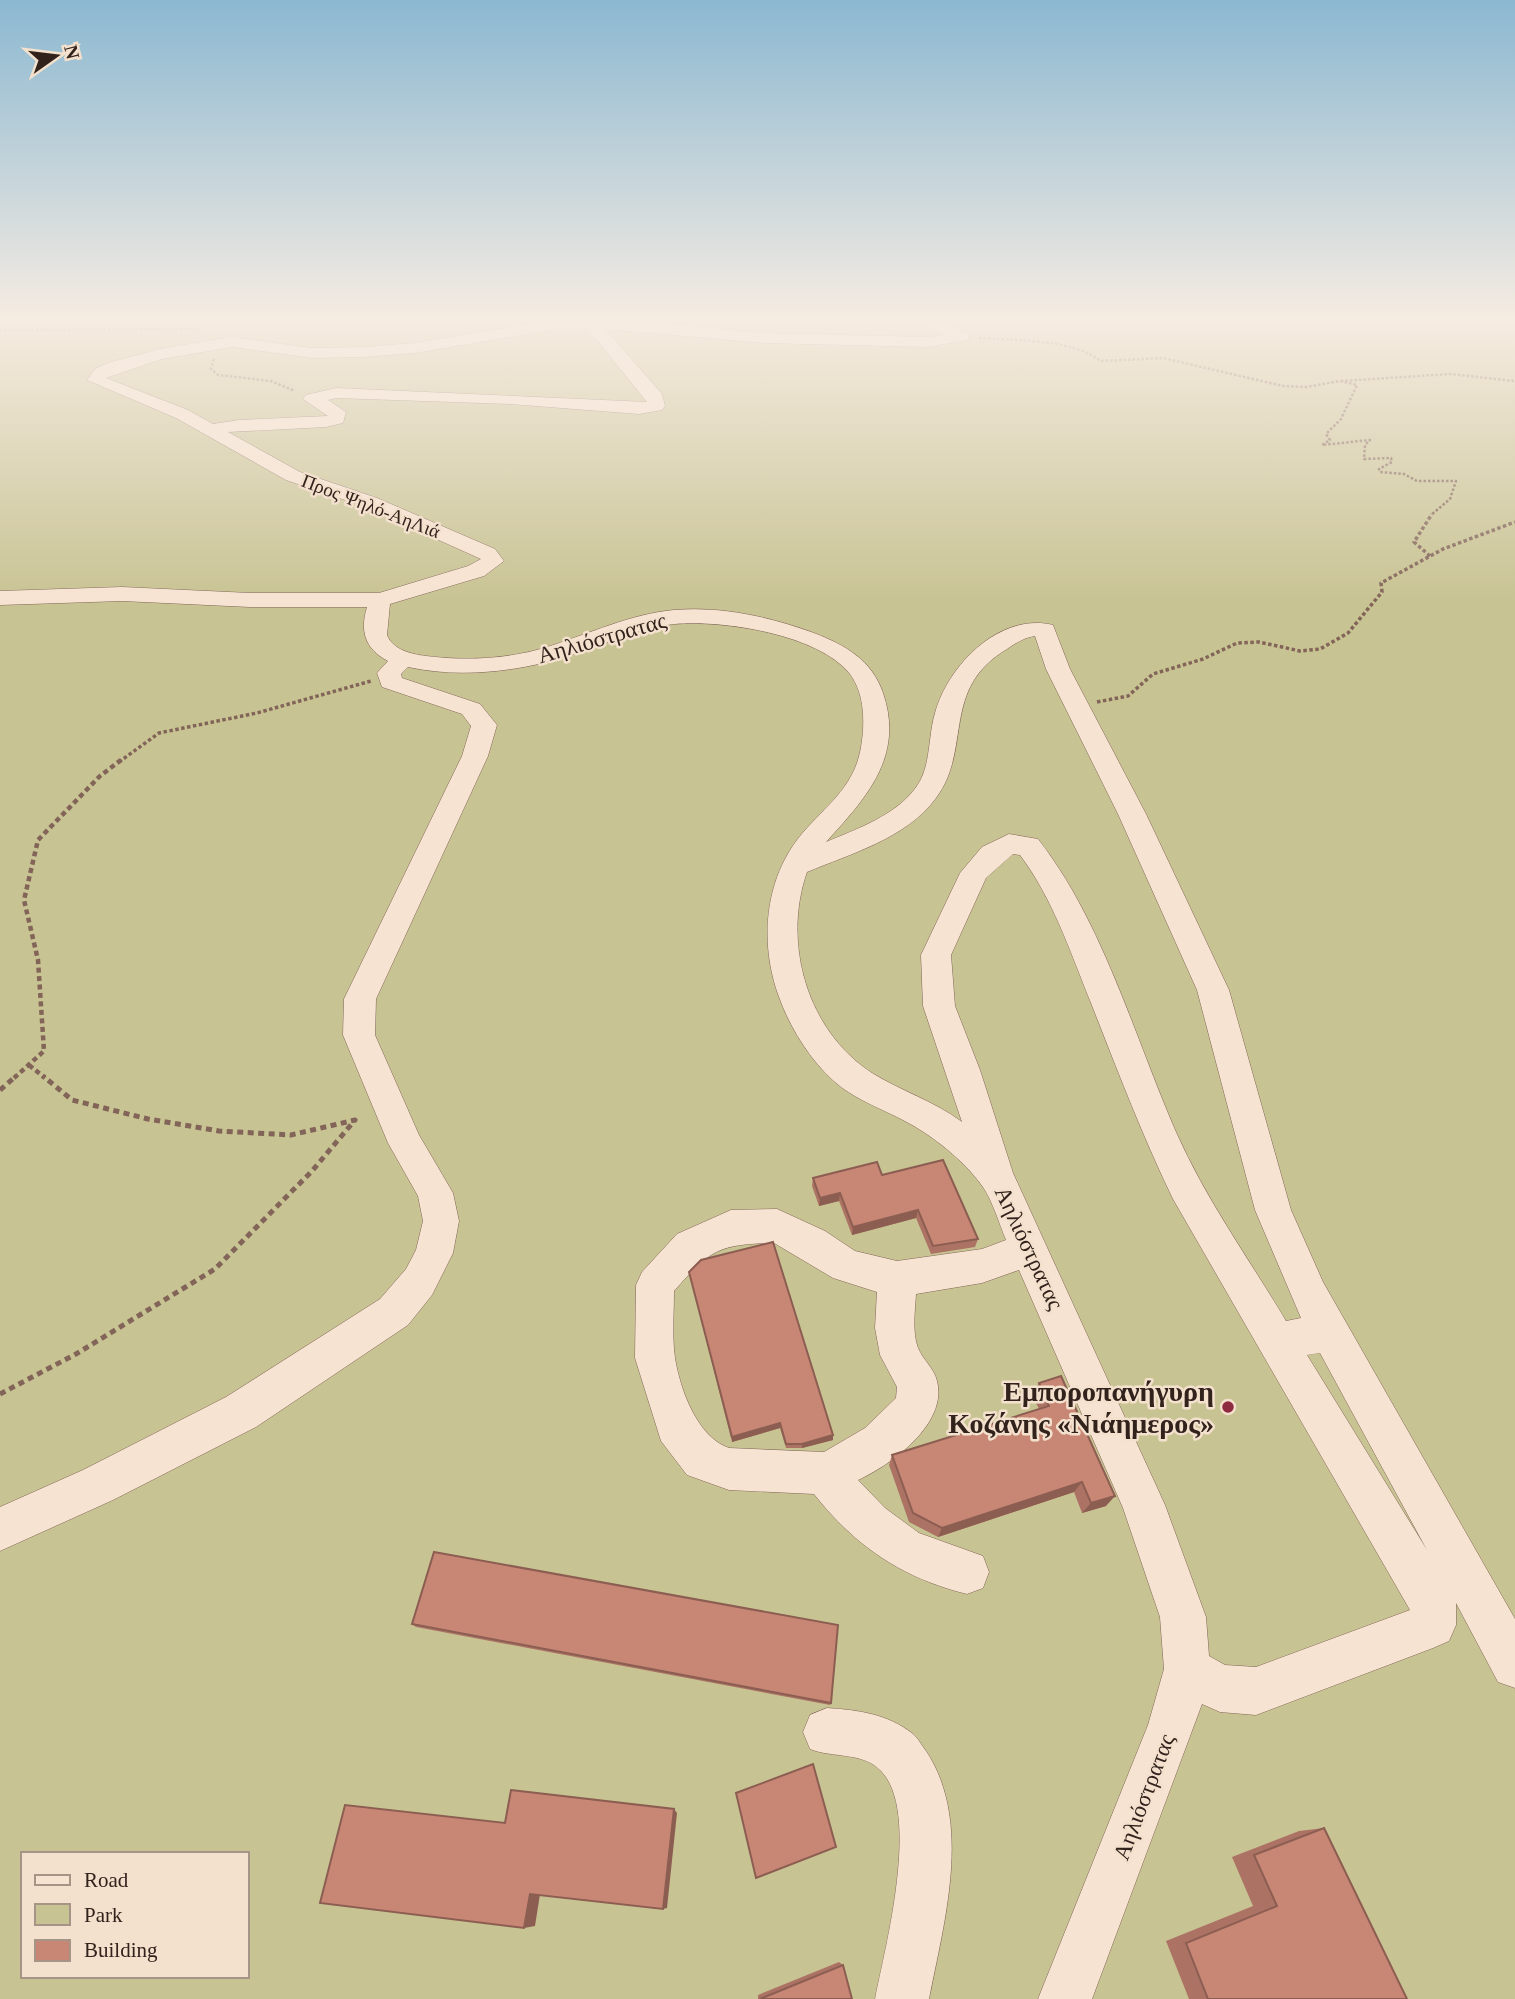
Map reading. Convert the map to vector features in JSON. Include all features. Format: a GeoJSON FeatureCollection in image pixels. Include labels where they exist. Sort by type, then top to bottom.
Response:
{"type":"FeatureCollection","features":[{"type":"Feature","properties":{"kind":"street","name":"Προς Ψηλό-ΑηΛιά"},"geometry":{"type":"LineString","coordinates":[[180,415],[293,476],[370,502],[488,553],[493,561],[476,571],[380,600]]}},
{"type":"Feature","properties":{"kind":"street"},"geometry":{"type":"LineString","coordinates":[[209,430],[239,425],[326,422],[337,419],[337,415]]}},
{"type":"Feature","properties":{"kind":"street"},"geometry":{"type":"LineString","coordinates":[[0,598],[122,594],[224,599],[380,600],[374,626],[375,635],[396,667],[391,682],[398,687],[471,709],[484,725],[475,756],[413,893],[368,978],[357,1015],[359,1035],[405,1143],[435,1193],[441,1221],[434,1253],[419,1282],[394,1312],[323,1361],[241,1412],[97,1485],[0,1529]]}},
{"type":"Feature","properties":{"kind":"street","name":"Αηλιόστρατας"},"geometry":{"type":"LineString","coordinates":[[396,667],[514,661],[555,653],[617,631],[674,617],[738,620],[807,638],[844,657],[864,677],[874,711],[873,748],[858,791],[808,845],[795,865],[785,900],[783,924],[787,971],[797,1000],[829,1057],[863,1084],[935,1122],[972,1151],[997,1178],[1031,1249],[1157,1539],[1183,1617],[1186,1669],[1172,1725],[1065,1999]]}},
{"type":"Feature","properties":{"kind":"street"},"geometry":{"type":"LineString","coordinates":[[795,865],[870,832],[921,799],[937,771],[947,714],[966,674],[988,648],[1024,630],[1045,630],[1075,704],[1132,814],[1213,990],[1273,1210],[1309,1295],[1515,1665]]}},
{"type":"Feature","properties":{"kind":"street"},"geometry":{"type":"LineString","coordinates":[[997,1178],[963,1070],[939,1006],[936,955],[974,873],[992,854],[1009,844],[1028,846],[1052,877],[1075,925],[1161,1138],[1192,1198],[1433,1602],[1433,1625],[1256,1690],[1220,1688],[1186,1669]]}},
{"type":"Feature","properties":{"kind":"street"},"geometry":{"type":"LineString","coordinates":[[897,1279],[895,1328],[900,1355],[918,1382],[915,1408],[880,1443],[852,1461],[824,1473],[729,1469],[702,1460],[676,1426],[655,1357],[655,1285],[690,1247],[731,1227],[776,1226],[812,1243],[846,1266],[897,1279],[982,1266],[1031,1249]]}},
{"type":"Feature","properties":{"kind":"street"},"geometry":{"type":"LineString","coordinates":[[1278,1342],[1329,1332]]}},
{"type":"Feature","properties":{"kind":"street"},"geometry":{"type":"LineString","coordinates":[[824,1473],[850,1507],[892,1542],[936,1566],[967,1572]]}},
{"type":"Feature","properties":{"kind":"street"},"geometry":{"type":"LineString","coordinates":[[827,1732],[870,1737],[897,1753],[912,1773],[924,1799],[928,1841],[902,1999]]}},
{"type":"Feature","properties":{"kind":"path"},"geometry":{"type":"LineString","coordinates":[[1342,415],[1340,421],[1325,434],[1330,440],[1322,445],[1370,440],[1365,445],[1367,450],[1364,458],[1391,458],[1392,462],[1379,469],[1380,472],[1404,474],[1417,481],[1456,481],[1450,499],[1433,512],[1414,542],[1430,555]]}},
{"type":"Feature","properties":{"kind":"path"},"geometry":{"type":"LineString","coordinates":[[1075,704],[1118,700],[1135,693],[1147,677],[1200,660],[1237,643],[1272,642],[1294,651],[1319,649],[1344,637],[1363,620],[1382,592],[1381,583],[1407,572],[1430,555],[1479,533],[1515,522]]}},
{"type":"Feature","properties":{"kind":"path"},"geometry":{"type":"LineString","coordinates":[[0,1090],[44,1051],[38,960],[23,900],[38,840],[100,776],[159,733],[257,713],[396,667]]}},
{"type":"Feature","properties":{"kind":"path"},"geometry":{"type":"LineString","coordinates":[[0,1394],[76,1354],[215,1269],[312,1171],[355,1120],[291,1135],[219,1131],[148,1119],[72,1100],[29,1065]]}},
{"type":"Feature","properties":{"kind":"green space"},"geometry":{"type":"Polygon","coordinates":[[[0,415],[1515,415],[1515,1999],[0,1999],[0,415]]]}},
{"type":"Feature","properties":{"kind":"building"},"geometry":{"type":"Polygon","coordinates":[[[943,1160],[978,1239],[933,1246],[918,1210],[853,1227],[840,1193],[820,1198],[813,1178],[877,1162],[882,1175],[943,1160]]]}},
{"type":"Feature","properties":{"kind":"building"},"geometry":{"type":"Polygon","coordinates":[[[773,1242],[833,1435],[802,1444],[786,1444],[780,1423],[732,1437],[689,1272],[701,1260],[773,1242]]]}},
{"type":"Feature","properties":{"kind":"building"},"geometry":{"type":"Polygon","coordinates":[[[1061,1376],[1115,1496],[1091,1503],[1082,1482],[942,1528],[913,1513],[892,1455],[1049,1406],[1039,1383],[1061,1376]]]}},
{"type":"Feature","properties":{"kind":"building"},"geometry":{"type":"Polygon","coordinates":[[[434,1552],[838,1625],[831,1703],[412,1624],[434,1552]]]}},
{"type":"Feature","properties":{"kind":"building"},"geometry":{"type":"Polygon","coordinates":[[[813,1764],[836,1847],[756,1878],[736,1793],[813,1764]]]}},
{"type":"Feature","properties":{"kind":"building"},"geometry":{"type":"Polygon","coordinates":[[[511,1790],[674,1809],[663,1909],[530,1894],[524,1928],[320,1903],[345,1805],[505,1823],[511,1790]]]}},
{"type":"Feature","properties":{"kind":"building"},"geometry":{"type":"Polygon","coordinates":[[[1324,1828],[1407,1999],[1208,1999],[1186,1943],[1277,1906],[1254,1855],[1324,1828]]]}},
{"type":"Feature","properties":{"kind":"building"},"geometry":{"type":"Polygon","coordinates":[[[843,1965],[852,1999],[760,1999],[843,1965]]]}},
{"type":"Feature","properties":{"kind":"place","name":"Εμποροπανήγυρη Κοζάνης «Νιάημερος»"},"geometry":{"type":"Point","coordinates":[1228,1407]}}]}
